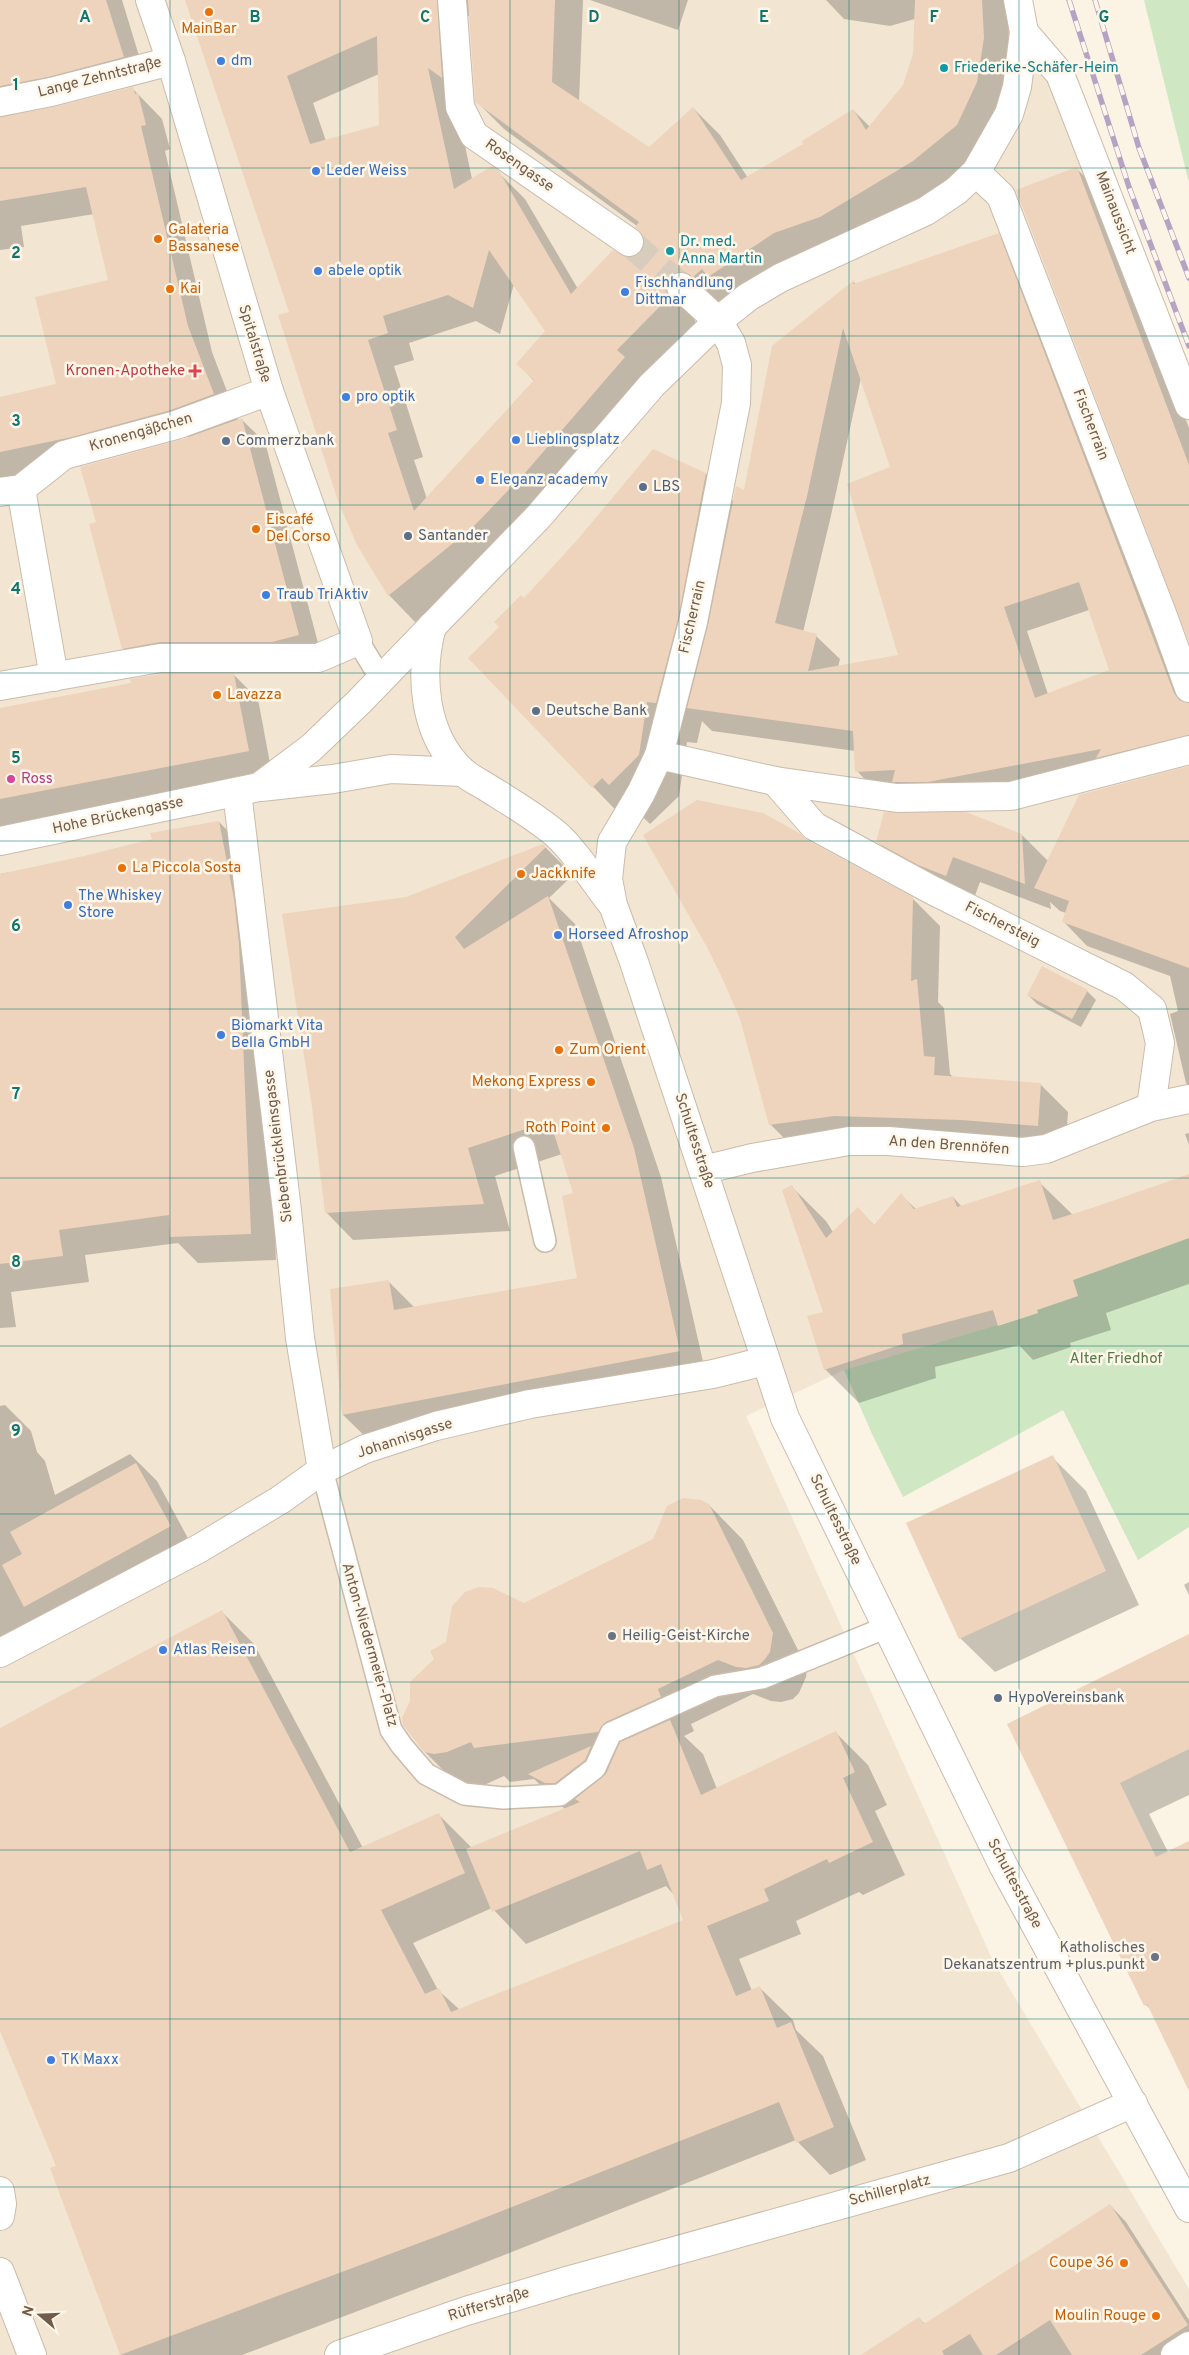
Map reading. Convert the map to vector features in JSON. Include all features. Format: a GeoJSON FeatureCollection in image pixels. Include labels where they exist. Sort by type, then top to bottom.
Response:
{"type":"FeatureCollection","features":[{"type":"Feature","properties":{"kind":"street","name":"Spitalstraße"},"geometry":{"type":"LineString","coordinates":[[150,0],[171,61],[269,391],[358,641]]}},
{"type":"Feature","properties":{"kind":"street","name":"Rosengasse"},"geometry":{"type":"LineString","coordinates":[[452,0],[460,107],[474,135],[629,242]]}},
{"type":"Feature","properties":{"kind":"street"},"geometry":{"type":"LineString","coordinates":[[248,789],[311,748],[381,679],[539,516],[652,385],[718,321],[748,297],[780,278],[926,210],[956,191],[976,172],[1009,114],[1017,87],[1024,32],[1018,0]]}},
{"type":"Feature","properties":{"kind":"street","name":"Mainaussicht"},"geometry":{"type":"LineString","coordinates":[[1024,32],[1060,74],[1189,405]]}},
{"type":"Feature","properties":{"kind":"street","name":"Lange Zehntstraße"},"geometry":{"type":"LineString","coordinates":[[0,102],[50,92],[171,61]]}},
{"type":"Feature","properties":{"kind":"street","name":"Fischerrain"},"geometry":{"type":"LineString","coordinates":[[976,172],[1001,196],[1160,606],[1189,688]]}},
{"type":"Feature","properties":{"kind":"street"},"geometry":{"type":"LineString","coordinates":[[681,287],[718,321]]}},
{"type":"Feature","properties":{"kind":"street","name":"Fischerrain"},"geometry":{"type":"LineString","coordinates":[[613,905],[608,879],[612,842],[642,793],[659,755],[693,622],[736,403],[737,365],[731,343],[718,321]]}},
{"type":"Feature","properties":{"kind":"street","name":"Kronengäßchen"},"geometry":{"type":"LineString","coordinates":[[10,490],[64,454],[176,425],[269,391]]}},
{"type":"Feature","properties":{"kind":"street"},"geometry":{"type":"LineString","coordinates":[[10,490],[54,677]]}},
{"type":"Feature","properties":{"kind":"street"},"geometry":{"type":"LineString","coordinates":[[432,626],[425,652],[425,691],[433,726],[446,751],[463,772],[534,816],[559,837],[613,905]]}},
{"type":"Feature","properties":{"kind":"street"},"geometry":{"type":"LineString","coordinates":[[0,686],[160,658],[318,658],[358,641]]}},
{"type":"Feature","properties":{"kind":"street"},"geometry":{"type":"LineString","coordinates":[[659,755],[775,781],[897,798],[1011,796],[1189,750]]}},
{"type":"Feature","properties":{"kind":"street","name":"Hohe Brückengasse"},"geometry":{"type":"LineString","coordinates":[[0,841],[248,789],[333,779],[391,769],[463,772]]}},
{"type":"Feature","properties":{"kind":"street","name":"Fischersteig"},"geometry":{"type":"LineString","coordinates":[[775,781],[814,826],[930,889],[1124,986],[1152,1008],[1160,1043],[1150,1108]]}},
{"type":"Feature","properties":{"kind":"street","name":"Siebenbrückleinsgasse"},"geometry":{"type":"LineString","coordinates":[[248,789],[300,1338],[322,1470]]}},
{"type":"Feature","properties":{"kind":"street","name":"Schultesstraße"},"geometry":{"type":"LineString","coordinates":[[613,905],[785,1418],[1003,1865],[1189,2208]]}},
{"type":"Feature","properties":{"kind":"street","name":"An den Brennöfen"},"geometry":{"type":"LineString","coordinates":[[703,1170],[752,1158],[849,1141],[888,1141],[1031,1151],[1046,1148],[1150,1108],[1189,1099]]}},
{"type":"Feature","properties":{"kind":"street","name":"Johannisgasse"},"geometry":{"type":"LineString","coordinates":[[0,1653],[200,1548],[280,1500],[322,1470],[365,1449],[436,1426],[530,1404],[713,1374],[765,1361]]}},
{"type":"Feature","properties":{"kind":"street","name":"Schillerplatz"},"geometry":{"type":"LineString","coordinates":[[640,2259],[802,2217],[1009,2158],[1133,2103]]}},
{"type":"Feature","properties":{"kind":"street"},"geometry":{"type":"LineString","coordinates":[[0,2191],[2,2204],[0,2216]]}},
{"type":"Feature","properties":{"kind":"street","name":"Rüfferstraße"},"geometry":{"type":"LineString","coordinates":[[338,2355],[466,2311],[640,2259]]}},
{"type":"Feature","properties":{"kind":"street"},"geometry":{"type":"LineString","coordinates":[[0,2272],[32,2355]]}},
{"type":"Feature","properties":{"kind":"street"},"geometry":{"type":"LineString","coordinates":[[1175,2355],[1189,2346]]}},
{"type":"Feature","properties":{"kind":"lane","name":"Spitalstraße"},"geometry":{"type":"LineString","coordinates":[[358,641],[381,679]]}},
{"type":"Feature","properties":{"kind":"lane"},"geometry":{"type":"LineString","coordinates":[[524,1147],[545,1241]]}},
{"type":"Feature","properties":{"kind":"lane","name":"Anton-Niedermeier-Platz"},"geometry":{"type":"LineString","coordinates":[[322,1470],[391,1730],[426,1774],[464,1794],[503,1798],[560,1795],[595,1768],[611,1733],[715,1686],[762,1678],[887,1627]]}},
{"type":"Feature","properties":{"kind":"shaded area"},"geometry":{"type":"Polygon","coordinates":[[[0,0],[1017,0],[1189,421],[1189,1238],[1073,1279],[1078,1296],[1037,1310],[1038,1313],[844,1370],[746,1416],[993,1961],[1189,2289],[1189,2355],[0,2355],[0,0]]]}},
{"type":"Feature","properties":{"kind":"green space"},"geometry":{"type":"Polygon","coordinates":[[[1144,0],[1189,0],[1189,181],[1188,179],[1144,0]]]}},
{"type":"Feature","properties":{"kind":"green space","name":"Alter Friedhof"},"geometry":{"type":"Polygon","coordinates":[[[1189,1238],[1189,1527],[1138,1560],[1063,1410],[903,1497],[873,1436],[844,1370],[1038,1313],[1037,1310],[1078,1296],[1073,1280],[1189,1238]]]}},
{"type":"Feature","properties":{"kind":"building"},"geometry":{"type":"Polygon","coordinates":[[[0,0],[106,0],[124,57],[48,77],[0,86],[0,0]]]}},
{"type":"Feature","properties":{"kind":"building"},"geometry":{"type":"Polygon","coordinates":[[[185,0],[437,0],[442,78],[428,68],[454,189],[492,166],[499,171],[571,294],[613,250],[628,258],[636,256],[642,251],[644,244],[643,236],[635,227],[639,222],[475,102],[468,0],[555,0],[552,82],[649,147],[693,107],[741,180],[803,144],[802,141],[853,109],[866,130],[903,85],[913,54],[915,0],[982,0],[984,38],[977,82],[957,125],[913,161],[820,217],[774,233],[708,277],[702,269],[693,277],[684,272],[676,272],[670,276],[666,284],[669,297],[617,350],[625,357],[525,473],[473,527],[388,596],[357,545],[338,501],[278,315],[289,312],[185,0]],[[377,36],[287,76],[310,144],[379,125],[377,36]],[[489,250],[473,308],[448,295],[383,316],[388,333],[368,340],[397,430],[388,433],[414,511],[534,380],[516,364],[545,331],[489,250]]]}},
{"type":"Feature","properties":{"kind":"building"},"geometry":{"type":"Polygon","coordinates":[[[133,87],[135,94],[138,93],[146,125],[141,126],[188,326],[214,394],[171,410],[72,437],[0,452],[0,397],[56,384],[35,297],[108,280],[86,187],[0,201],[0,117],[54,107],[133,87]]]}},
{"type":"Feature","properties":{"kind":"building"},"geometry":{"type":"Polygon","coordinates":[[[1077,167],[1189,465],[1189,642],[1016,190],[1077,167]]]}},
{"type":"Feature","properties":{"kind":"building"},"geometry":{"type":"Polygon","coordinates":[[[999,233],[1174,693],[1179,700],[1189,703],[1189,735],[1096,758],[1101,749],[928,782],[892,782],[895,770],[855,772],[853,731],[687,708],[708,625],[736,486],[744,490],[772,346],[854,280],[853,284],[999,233]],[[843,328],[807,496],[775,623],[817,634],[808,671],[898,655],[847,484],[890,467],[843,328]],[[1079,582],[1004,607],[1035,698],[1109,670],[1079,582]]]}},
{"type":"Feature","properties":{"kind":"building"},"geometry":{"type":"Polygon","coordinates":[[[242,418],[299,635],[272,642],[160,642],[122,649],[89,524],[96,522],[80,467],[180,440],[242,418]]]}},
{"type":"Feature","properties":{"kind":"building"},"geometry":{"type":"Polygon","coordinates":[[[653,449],[706,473],[678,619],[656,703],[647,702],[639,755],[609,785],[602,778],[592,788],[468,658],[499,627],[494,622],[521,595],[524,598],[578,539],[653,449]]]}},
{"type":"Feature","properties":{"kind":"building"},"geometry":{"type":"Polygon","coordinates":[[[161,674],[234,674],[249,751],[0,799],[0,708],[131,683],[130,679],[161,674]]]}},
{"type":"Feature","properties":{"kind":"building"},"geometry":{"type":"Polygon","coordinates":[[[1189,766],[1189,968],[1062,922],[1069,901],[1034,888],[1079,795],[1189,766]]]}},
{"type":"Feature","properties":{"kind":"building"},"geometry":{"type":"Polygon","coordinates":[[[697,800],[763,813],[799,833],[807,840],[913,897],[911,981],[917,979],[924,1056],[935,1057],[934,1075],[1041,1083],[1038,1126],[961,1120],[834,1116],[769,1125],[740,1019],[724,982],[708,949],[643,835],[697,800]]]}},
{"type":"Feature","properties":{"kind":"building"},"geometry":{"type":"Polygon","coordinates":[[[884,812],[966,812],[1022,834],[1025,884],[953,857],[946,876],[918,865],[876,842],[884,812]]]}},
{"type":"Feature","properties":{"kind":"building"},"geometry":{"type":"Polygon","coordinates":[[[219,821],[234,899],[239,944],[251,1234],[170,1237],[169,1215],[59,1230],[63,1256],[0,1264],[0,874],[152,839],[150,833],[219,821]]]}},
{"type":"Feature","properties":{"kind":"building"},"geometry":{"type":"Polygon","coordinates":[[[543,844],[546,847],[455,937],[464,949],[548,896],[634,1148],[680,1351],[342,1415],[330,1289],[389,1280],[394,1310],[577,1278],[562,1196],[573,1193],[550,1121],[468,1148],[484,1204],[325,1213],[312,1107],[282,914],[406,897],[543,844]]]}},
{"type":"Feature","properties":{"kind":"building"},"geometry":{"type":"Polygon","coordinates":[[[1042,966],[1088,990],[1072,1019],[1027,995],[1042,966]]]}},
{"type":"Feature","properties":{"kind":"building"},"geometry":{"type":"Polygon","coordinates":[[[1189,1174],[1189,1238],[1073,1280],[1078,1296],[1037,1310],[1038,1313],[998,1326],[993,1310],[902,1334],[903,1344],[824,1370],[807,1316],[823,1312],[782,1190],[792,1185],[826,1238],[858,1207],[874,1225],[901,1193],[914,1209],[953,1196],[957,1207],[1040,1180],[1053,1220],[1189,1174]]]}},
{"type":"Feature","properties":{"kind":"building"},"geometry":{"type":"Polygon","coordinates":[[[1053,1455],[1106,1571],[959,1639],[906,1523],[1053,1455]]]}},
{"type":"Feature","properties":{"kind":"building"},"geometry":{"type":"Polygon","coordinates":[[[136,1463],[171,1526],[24,1607],[2,1565],[22,1554],[10,1532],[136,1463]]]}},
{"type":"Feature","properties":{"kind":"building","name":"Heilig-Geist-Kirche"},"geometry":{"type":"Polygon","coordinates":[[[683,1498],[701,1500],[709,1504],[773,1633],[770,1652],[759,1665],[746,1668],[736,1667],[718,1660],[658,1689],[661,1697],[606,1722],[598,1732],[474,1748],[471,1742],[447,1752],[434,1754],[424,1752],[403,1725],[402,1718],[410,1701],[410,1682],[434,1659],[430,1651],[446,1642],[452,1606],[465,1592],[479,1587],[493,1588],[524,1603],[653,1539],[667,1506],[683,1498]]]}},
{"type":"Feature","properties":{"kind":"building"},"geometry":{"type":"Polygon","coordinates":[[[222,1610],[350,1852],[439,1813],[465,1873],[381,1910],[425,1994],[439,1988],[451,2012],[683,1920],[661,1864],[647,1870],[640,1851],[492,1912],[466,1849],[580,1802],[575,1799],[606,1774],[620,1742],[670,1720],[701,1795],[836,1731],[855,1772],[843,1778],[873,1842],[829,1863],[827,1859],[764,1889],[769,1901],[707,1926],[736,1996],[760,1986],[777,2028],[791,2022],[834,2127],[796,2143],[779,2102],[438,2236],[120,2355],[50,2168],[56,2166],[0,2031],[0,1728],[222,1610]]]}},
{"type":"Feature","properties":{"kind":"building"},"geometry":{"type":"Polygon","coordinates":[[[1189,1634],[1189,1749],[1120,1783],[1156,1857],[1189,1841],[1189,2091],[1147,2004],[1144,2006],[1007,1724],[1189,1634]]]}},
{"type":"Feature","properties":{"kind":"building"},"geometry":{"type":"Polygon","coordinates":[[[591,1746],[585,1760],[555,1783],[545,1783],[528,1774],[591,1746]]]}},
{"type":"Feature","properties":{"kind":"building"},"geometry":{"type":"Polygon","coordinates":[[[1110,2204],[1188,2325],[1141,2355],[1072,2355],[1050,2320],[996,2355],[983,2355],[970,2334],[942,2351],[944,2355],[861,2355],[919,2317],[924,2324],[1110,2204]]]}},
{"type":"Feature","properties":{"kind":"tunnel"},"geometry":{"type":"LineString","coordinates":[[629,242],[681,287]]}},
{"type":"Feature","properties":{"kind":"railway"},"geometry":{"type":"LineString","coordinates":[[1069,0],[1129,187],[1189,346]]}},
{"type":"Feature","properties":{"kind":"railway"},"geometry":{"type":"LineString","coordinates":[[1095,0],[1139,148],[1189,278]]}},
{"type":"Feature","properties":{"kind":"place","name":"MainBar"},"geometry":{"type":"Point","coordinates":[209,12]}},
{"type":"Feature","properties":{"kind":"place","name":"dm"},"geometry":{"type":"Point","coordinates":[221,61]}},
{"type":"Feature","properties":{"kind":"place","name":"Friederike-Schäfer-Heim"},"geometry":{"type":"Point","coordinates":[944,68]}},
{"type":"Feature","properties":{"kind":"place","name":"Leder Weiss"},"geometry":{"type":"Point","coordinates":[316,171]}},
{"type":"Feature","properties":{"kind":"place","name":"Galateria Bassanese"},"geometry":{"type":"Point","coordinates":[158,239]}},
{"type":"Feature","properties":{"kind":"place","name":"Dr. med. Anna Martin"},"geometry":{"type":"Point","coordinates":[670,251]}},
{"type":"Feature","properties":{"kind":"place","name":"abele optik"},"geometry":{"type":"Point","coordinates":[318,271]}},
{"type":"Feature","properties":{"kind":"place","name":"Kai"},"geometry":{"type":"Point","coordinates":[170,289]}},
{"type":"Feature","properties":{"kind":"place","name":"Fischhandlung Dittmar"},"geometry":{"type":"Point","coordinates":[625,292]}},
{"type":"Feature","properties":{"kind":"place","name":"Kronen-Apotheke"},"geometry":{"type":"Point","coordinates":[195,371]}},
{"type":"Feature","properties":{"kind":"place","name":"pro optik"},"geometry":{"type":"Point","coordinates":[346,397]}},
{"type":"Feature","properties":{"kind":"place","name":"Lieblingsplatz"},"geometry":{"type":"Point","coordinates":[516,440]}},
{"type":"Feature","properties":{"kind":"place","name":"Commerzbank"},"geometry":{"type":"Point","coordinates":[226,441]}},
{"type":"Feature","properties":{"kind":"place","name":"Eleganz academy"},"geometry":{"type":"Point","coordinates":[480,480]}},
{"type":"Feature","properties":{"kind":"place","name":"LBS"},"geometry":{"type":"Point","coordinates":[643,487]}},
{"type":"Feature","properties":{"kind":"place","name":"Eiscafé Del Corso"},"geometry":{"type":"Point","coordinates":[256,529]}},
{"type":"Feature","properties":{"kind":"place","name":"Santander"},"geometry":{"type":"Point","coordinates":[408,536]}},
{"type":"Feature","properties":{"kind":"place","name":"Traub TriAktiv"},"geometry":{"type":"Point","coordinates":[266,595]}},
{"type":"Feature","properties":{"kind":"place","name":"Lavazza"},"geometry":{"type":"Point","coordinates":[217,695]}},
{"type":"Feature","properties":{"kind":"place","name":"Deutsche Bank"},"geometry":{"type":"Point","coordinates":[536,711]}},
{"type":"Feature","properties":{"kind":"place","name":"Ross"},"geometry":{"type":"Point","coordinates":[11,779]}},
{"type":"Feature","properties":{"kind":"place","name":"La Piccola Sosta"},"geometry":{"type":"Point","coordinates":[122,868]}},
{"type":"Feature","properties":{"kind":"place","name":"Jackknife"},"geometry":{"type":"Point","coordinates":[521,874]}},
{"type":"Feature","properties":{"kind":"place","name":"The Whiskey Store"},"geometry":{"type":"Point","coordinates":[68,905]}},
{"type":"Feature","properties":{"kind":"place","name":"Horseed Afroshop"},"geometry":{"type":"Point","coordinates":[558,935]}},
{"type":"Feature","properties":{"kind":"place","name":"Biomarkt Vita Bella GmbH"},"geometry":{"type":"Point","coordinates":[221,1035]}},
{"type":"Feature","properties":{"kind":"place","name":"Zum Orient"},"geometry":{"type":"Point","coordinates":[559,1050]}},
{"type":"Feature","properties":{"kind":"place","name":"Mekong Express"},"geometry":{"type":"Point","coordinates":[591,1082]}},
{"type":"Feature","properties":{"kind":"place","name":"Roth Point"},"geometry":{"type":"Point","coordinates":[606,1128]}},
{"type":"Feature","properties":{"kind":"place","name":"Heilig-Geist-Kirche"},"geometry":{"type":"Point","coordinates":[612,1636]}},
{"type":"Feature","properties":{"kind":"place","name":"Atlas Reisen"},"geometry":{"type":"Point","coordinates":[163,1650]}},
{"type":"Feature","properties":{"kind":"place","name":"HypoVereinsbank"},"geometry":{"type":"Point","coordinates":[998,1698]}},
{"type":"Feature","properties":{"kind":"place","name":"Katholisches Dekanatszentrum +plus.punkt"},"geometry":{"type":"Point","coordinates":[1155,1957]}},
{"type":"Feature","properties":{"kind":"place","name":"TK Maxx"},"geometry":{"type":"Point","coordinates":[51,2060]}},
{"type":"Feature","properties":{"kind":"place","name":"Coupe 36"},"geometry":{"type":"Point","coordinates":[1124,2263]}},
{"type":"Feature","properties":{"kind":"place","name":"Moulin Rouge"},"geometry":{"type":"Point","coordinates":[1156,2316]}}]}
